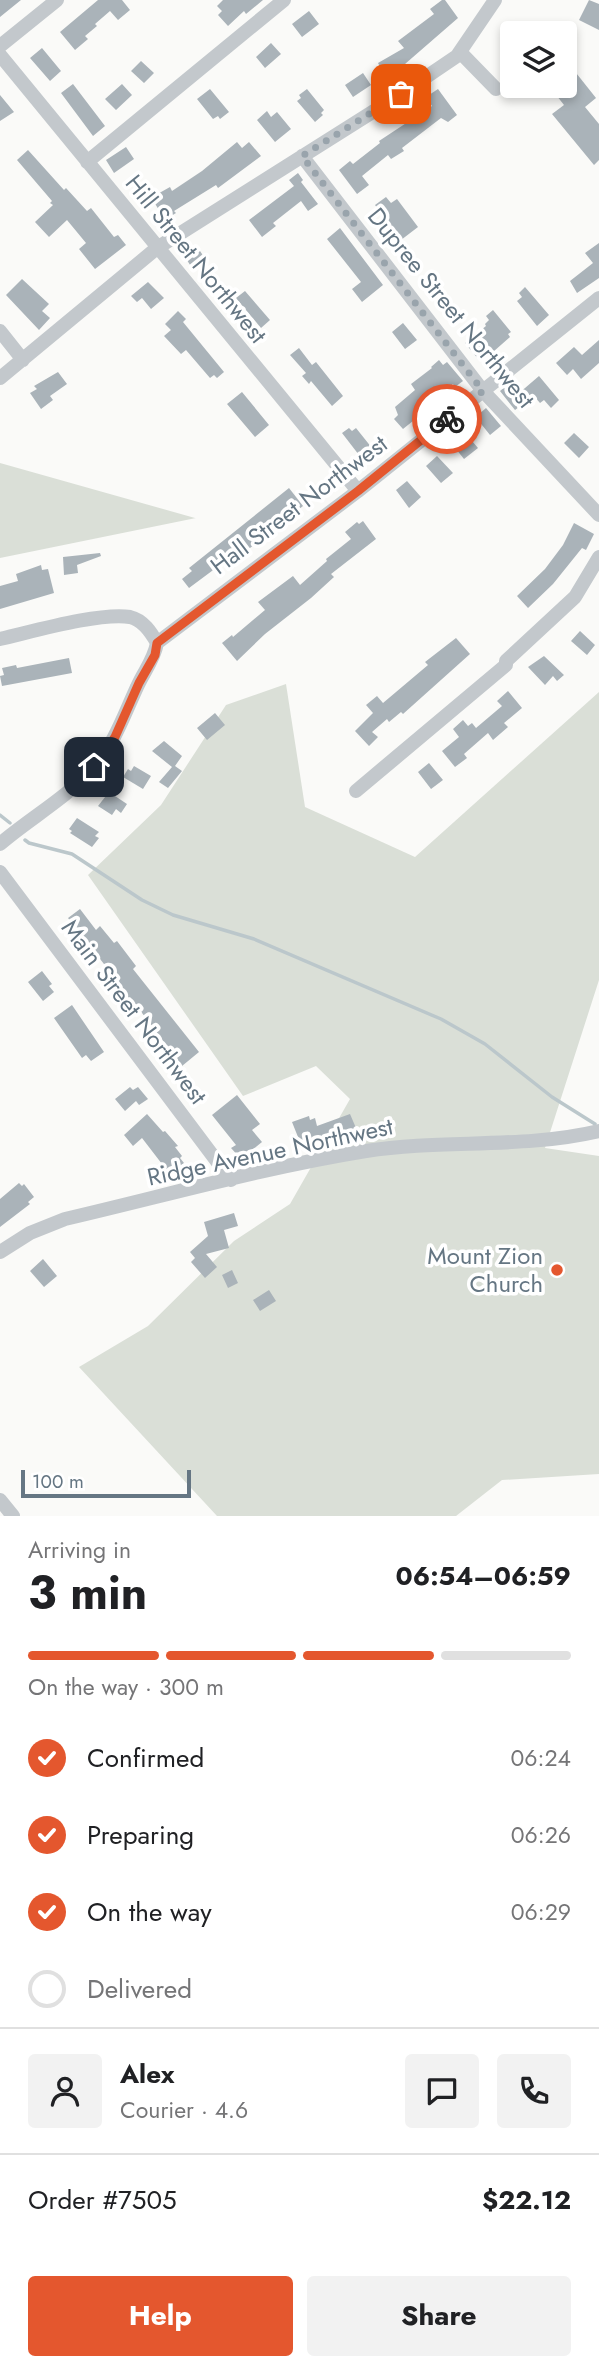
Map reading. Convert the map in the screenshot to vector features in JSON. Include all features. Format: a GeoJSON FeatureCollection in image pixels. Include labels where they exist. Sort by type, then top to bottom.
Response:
{"type":"FeatureCollection","features":[{"type":"Feature","properties":{"kind":"street"},"geometry":{"type":"LineString","coordinates":[[0,46],[57,0]]}},
{"type":"Feature","properties":{"kind":"street"},"geometry":{"type":"LineString","coordinates":[[87,162],[284,0]]}},
{"type":"Feature","properties":{"kind":"street"},"geometry":{"type":"LineString","coordinates":[[0,378],[157,248],[401,94],[460,52],[495,0]]}},
{"type":"Feature","properties":{"kind":"street"},"geometry":{"type":"LineString","coordinates":[[460,52],[496,89]]}},
{"type":"Feature","properties":{"kind":"street","name":"Hill Street Northwest"},"geometry":{"type":"LineString","coordinates":[[0,55],[358,491]]}},
{"type":"Feature","properties":{"kind":"street","name":"Dupree Street Northwest"},"geometry":{"type":"LineString","coordinates":[[302,156],[483,391],[599,514]]}},
{"type":"Feature","properties":{"kind":"street","name":"Hall Street Northwest"},"geometry":{"type":"LineString","coordinates":[[157,643],[358,491],[599,298]]}},
{"type":"Feature","properties":{"kind":"street"},"geometry":{"type":"LineString","coordinates":[[0,331],[23,360]]}},
{"type":"Feature","properties":{"kind":"street"},"geometry":{"type":"LineString","coordinates":[[356,792],[506,665],[506,661],[575,597],[599,557]]}},
{"type":"Feature","properties":{"kind":"street"},"geometry":{"type":"LineString","coordinates":[[0,639],[82,621],[132,617],[149,629],[157,643],[155,655],[139,683],[115,737],[94,767],[78,784],[0,844]]}},
{"type":"Feature","properties":{"kind":"street","name":"Main Street Northwest"},"geometry":{"type":"LineString","coordinates":[[0,872],[231,1180]]}},
{"type":"Feature","properties":{"kind":"street","name":"Ridge Avenue Northwest"},"geometry":{"type":"LineString","coordinates":[[0,1251],[30,1233],[65,1219],[368,1151],[425,1145],[544,1141],[599,1130]]}},
{"type":"Feature","properties":{"kind":"street"},"geometry":{"type":"LineString","coordinates":[[0,1500],[13,1516]]}},
{"type":"Feature","properties":{"kind":"shaded area"},"geometry":{"type":"Polygon","coordinates":[[[0,463],[195,518],[196,518],[0,558],[0,463]]]}},
{"type":"Feature","properties":{"kind":"shaded area"},"geometry":{"type":"Polygon","coordinates":[[[286,684],[305,807],[415,857],[599,692],[599,980],[545,1148],[599,1156],[599,1474],[502,1480],[456,1516],[217,1516],[79,1367],[148,1326],[234,1241],[290,1204],[350,1099],[316,1066],[243,1096],[88,875],[161,805],[226,705],[286,684]]]}},
{"type":"Feature","properties":{"kind":"building"},"geometry":{"type":"Polygon","coordinates":[[[0,0],[21,0],[0,17],[0,0]]]}},
{"type":"Feature","properties":{"kind":"building"},"geometry":{"type":"Polygon","coordinates":[[[98,0],[122,0],[130,10],[118,20],[110,11],[95,24],[97,26],[85,36],[88,39],[75,50],[60,32],[98,0]]]}},
{"type":"Feature","properties":{"kind":"building"},"geometry":{"type":"Polygon","coordinates":[[[223,0],[263,0],[246,14],[244,11],[228,26],[218,15],[222,11],[217,6],[223,0]]]}},
{"type":"Feature","properties":{"kind":"building"},"geometry":{"type":"Polygon","coordinates":[[[445,0],[458,18],[405,64],[385,76],[378,63],[404,48],[398,41],[434,14],[430,9],[445,0]]]}},
{"type":"Feature","properties":{"kind":"building"},"geometry":{"type":"Polygon","coordinates":[[[589,0],[599,4],[599,30],[579,20],[589,0]]]}},
{"type":"Feature","properties":{"kind":"building"},"geometry":{"type":"Polygon","coordinates":[[[309,11],[319,24],[302,37],[292,24],[309,11]]]}},
{"type":"Feature","properties":{"kind":"building"},"geometry":{"type":"Polygon","coordinates":[[[271,43],[281,54],[265,68],[256,57],[271,43]]]}},
{"type":"Feature","properties":{"kind":"building"},"geometry":{"type":"Polygon","coordinates":[[[42,48],[61,71],[50,81],[30,58],[42,48]]]}},
{"type":"Feature","properties":{"kind":"building"},"geometry":{"type":"Polygon","coordinates":[[[141,61],[154,73],[144,83],[131,71],[141,61]]]}},
{"type":"Feature","properties":{"kind":"building"},"geometry":{"type":"Polygon","coordinates":[[[363,73],[371,85],[353,97],[345,85],[363,73]]]}},
{"type":"Feature","properties":{"kind":"building"},"geometry":{"type":"Polygon","coordinates":[[[577,74],[596,98],[585,107],[599,124],[599,160],[594,165],[552,114],[564,105],[558,98],[577,98],[577,74]]]}},
{"type":"Feature","properties":{"kind":"building"},"geometry":{"type":"Polygon","coordinates":[[[73,84],[105,126],[93,136],[61,93],[73,84]]]}},
{"type":"Feature","properties":{"kind":"building"},"geometry":{"type":"Polygon","coordinates":[[[122,84],[132,95],[116,110],[105,99],[122,84]]]}},
{"type":"Feature","properties":{"kind":"building"},"geometry":{"type":"Polygon","coordinates":[[[210,89],[229,112],[220,119],[218,116],[213,119],[197,99],[210,89]]]}},
{"type":"Feature","properties":{"kind":"building"},"geometry":{"type":"Polygon","coordinates":[[[307,89],[324,110],[321,113],[323,115],[315,122],[297,101],[301,98],[299,95],[307,89]]]}},
{"type":"Feature","properties":{"kind":"building"},"geometry":{"type":"Polygon","coordinates":[[[438,89],[457,115],[448,122],[441,118],[402,148],[404,151],[391,159],[388,155],[362,176],[369,185],[357,194],[339,170],[350,161],[353,164],[380,143],[379,141],[432,106],[426,97],[438,89]]]}},
{"type":"Feature","properties":{"kind":"building"},"geometry":{"type":"Polygon","coordinates":[[[0,95],[14,112],[0,121],[0,95]]]}},
{"type":"Feature","properties":{"kind":"building"},"geometry":{"type":"Polygon","coordinates":[[[267,111],[271,117],[277,112],[291,129],[275,142],[257,120],[267,111]]]}},
{"type":"Feature","properties":{"kind":"building"},"geometry":{"type":"Polygon","coordinates":[[[237,142],[242,148],[249,142],[261,156],[218,188],[216,185],[174,211],[176,213],[168,218],[165,214],[162,215],[154,202],[154,196],[170,187],[172,191],[237,142]]]}},
{"type":"Feature","properties":{"kind":"building"},"geometry":{"type":"Polygon","coordinates":[[[126,147],[134,159],[114,173],[106,160],[126,147]]]}},
{"type":"Feature","properties":{"kind":"building"},"geometry":{"type":"Polygon","coordinates":[[[28,150],[64,190],[66,188],[87,211],[91,208],[114,237],[118,235],[126,245],[95,269],[79,249],[86,243],[67,220],[49,237],[35,222],[53,205],[17,160],[28,150]]]}},
{"type":"Feature","properties":{"kind":"building"},"geometry":{"type":"Polygon","coordinates":[[[298,173],[303,180],[301,182],[318,204],[308,211],[301,201],[273,223],[276,226],[262,237],[249,220],[294,186],[289,180],[298,173]]]}},
{"type":"Feature","properties":{"kind":"building"},"geometry":{"type":"Polygon","coordinates":[[[386,197],[391,203],[397,199],[418,227],[401,240],[375,205],[386,197]]]}},
{"type":"Feature","properties":{"kind":"building"},"geometry":{"type":"Polygon","coordinates":[[[340,228],[383,285],[362,302],[352,289],[361,282],[327,239],[340,228]]]}},
{"type":"Feature","properties":{"kind":"building"},"geometry":{"type":"Polygon","coordinates":[[[599,243],[599,278],[577,293],[570,281],[593,263],[585,253],[599,243]]]}},
{"type":"Feature","properties":{"kind":"building"},"geometry":{"type":"Polygon","coordinates":[[[198,248],[206,260],[192,268],[185,257],[198,248]]]}},
{"type":"Feature","properties":{"kind":"building"},"geometry":{"type":"Polygon","coordinates":[[[22,279],[49,304],[42,311],[50,318],[39,330],[6,295],[22,279]]]}},
{"type":"Feature","properties":{"kind":"building"},"geometry":{"type":"Polygon","coordinates":[[[148,282],[164,298],[151,309],[142,298],[137,302],[131,296],[148,282]]]}},
{"type":"Feature","properties":{"kind":"building"},"geometry":{"type":"Polygon","coordinates":[[[525,287],[549,315],[537,326],[517,301],[522,297],[519,293],[525,287]]]}},
{"type":"Feature","properties":{"kind":"building"},"geometry":{"type":"Polygon","coordinates":[[[245,291],[270,320],[261,328],[236,298],[245,291]]]}},
{"type":"Feature","properties":{"kind":"building"},"geometry":{"type":"Polygon","coordinates":[[[493,310],[511,332],[508,334],[510,337],[485,359],[483,357],[479,360],[465,343],[486,326],[489,320],[486,316],[493,310]]]}},
{"type":"Feature","properties":{"kind":"building"},"geometry":{"type":"Polygon","coordinates":[[[178,311],[186,319],[183,322],[224,372],[217,378],[214,375],[210,378],[186,350],[181,354],[164,336],[171,330],[165,324],[178,311]]]}},
{"type":"Feature","properties":{"kind":"building"},"geometry":{"type":"Polygon","coordinates":[[[403,323],[417,340],[405,349],[392,332],[403,323]]]}},
{"type":"Feature","properties":{"kind":"building"},"geometry":{"type":"Polygon","coordinates":[[[599,340],[599,363],[581,379],[573,369],[567,375],[556,363],[574,347],[582,355],[599,340]]]}},
{"type":"Feature","properties":{"kind":"building"},"geometry":{"type":"Polygon","coordinates":[[[299,348],[312,365],[316,362],[343,396],[332,406],[311,381],[309,384],[302,376],[306,373],[290,355],[299,348]]]}},
{"type":"Feature","properties":{"kind":"building"},"geometry":{"type":"Polygon","coordinates":[[[439,360],[443,365],[447,362],[463,381],[455,387],[453,384],[436,397],[439,400],[403,429],[394,419],[398,415],[395,407],[415,390],[411,384],[439,360]]]}},
{"type":"Feature","properties":{"kind":"building"},"geometry":{"type":"Polygon","coordinates":[[[58,372],[67,384],[50,396],[53,400],[41,409],[30,393],[37,389],[34,386],[58,372]]]}},
{"type":"Feature","properties":{"kind":"building"},"geometry":{"type":"Polygon","coordinates":[[[539,376],[559,400],[551,408],[544,400],[540,403],[534,396],[515,410],[500,391],[510,383],[518,394],[539,376]]]}},
{"type":"Feature","properties":{"kind":"building"},"geometry":{"type":"Polygon","coordinates":[[[242,392],[269,425],[255,437],[227,404],[242,392]]]}},
{"type":"Feature","properties":{"kind":"building"},"geometry":{"type":"Polygon","coordinates":[[[486,408],[501,426],[490,435],[478,420],[481,418],[478,415],[486,408]]]}},
{"type":"Feature","properties":{"kind":"building"},"geometry":{"type":"Polygon","coordinates":[[[349,428],[352,431],[356,428],[372,448],[365,455],[363,452],[359,455],[342,433],[349,428]]]}},
{"type":"Feature","properties":{"kind":"building"},"geometry":{"type":"Polygon","coordinates":[[[461,428],[478,448],[464,459],[448,439],[461,428]]]}},
{"type":"Feature","properties":{"kind":"building"},"geometry":{"type":"Polygon","coordinates":[[[574,433],[589,447],[579,458],[564,443],[574,433]]]}},
{"type":"Feature","properties":{"kind":"building"},"geometry":{"type":"Polygon","coordinates":[[[437,456],[453,473],[441,483],[426,466],[437,456]]]}},
{"type":"Feature","properties":{"kind":"building"},"geometry":{"type":"Polygon","coordinates":[[[407,481],[421,497],[409,508],[396,490],[407,481]]]}},
{"type":"Feature","properties":{"kind":"building"},"geometry":{"type":"Polygon","coordinates":[[[289,488],[303,506],[231,563],[228,559],[189,588],[182,579],[192,571],[189,568],[289,488]]]}},
{"type":"Feature","properties":{"kind":"building"},"geometry":{"type":"Polygon","coordinates":[[[363,521],[376,539],[331,574],[334,577],[237,661],[222,643],[265,610],[258,602],[293,576],[300,585],[351,539],[345,532],[357,522],[359,524],[363,521]]]}},
{"type":"Feature","properties":{"kind":"building"},"geometry":{"type":"Polygon","coordinates":[[[574,523],[594,534],[586,550],[582,548],[553,584],[528,608],[517,596],[545,569],[563,545],[574,523]]]}},
{"type":"Feature","properties":{"kind":"building"},"geometry":{"type":"Polygon","coordinates":[[[100,553],[101,556],[77,565],[78,573],[64,575],[63,557],[100,553]]]}},
{"type":"Feature","properties":{"kind":"building"},"geometry":{"type":"Polygon","coordinates":[[[41,565],[42,570],[48,569],[54,593],[0,609],[0,586],[18,581],[16,574],[41,565]]]}},
{"type":"Feature","properties":{"kind":"building"},"geometry":{"type":"Polygon","coordinates":[[[580,631],[595,645],[587,655],[571,641],[580,631]]]}},
{"type":"Feature","properties":{"kind":"building"},"geometry":{"type":"Polygon","coordinates":[[[456,638],[470,654],[403,714],[401,712],[389,722],[387,719],[372,732],[378,737],[369,746],[355,731],[373,713],[366,705],[377,696],[383,703],[428,665],[425,662],[456,638]]]}},
{"type":"Feature","properties":{"kind":"building"},"geometry":{"type":"Polygon","coordinates":[[[544,656],[564,675],[557,681],[553,676],[545,685],[528,667],[544,656]]]}},
{"type":"Feature","properties":{"kind":"building"},"geometry":{"type":"Polygon","coordinates":[[[69,658],[72,673],[2,686],[2,668],[16,665],[17,668],[69,658]]]}},
{"type":"Feature","properties":{"kind":"building"},"geometry":{"type":"Polygon","coordinates":[[[508,691],[522,708],[504,723],[508,727],[493,740],[488,733],[464,754],[467,758],[455,767],[442,751],[459,737],[453,729],[463,720],[468,726],[472,723],[476,728],[502,706],[497,701],[508,691]]]}},
{"type":"Feature","properties":{"kind":"building"},"geometry":{"type":"Polygon","coordinates":[[[215,713],[225,725],[207,740],[197,728],[215,713]]]}},
{"type":"Feature","properties":{"kind":"building"},"geometry":{"type":"Polygon","coordinates":[[[164,741],[182,756],[175,766],[182,771],[168,788],[159,782],[172,767],[152,751],[164,741]]]}},
{"type":"Feature","properties":{"kind":"building"},"geometry":{"type":"Polygon","coordinates":[[[429,763],[443,780],[431,789],[418,772],[429,763]]]}},
{"type":"Feature","properties":{"kind":"building"},"geometry":{"type":"Polygon","coordinates":[[[134,766],[151,776],[143,789],[123,777],[128,769],[131,771],[134,766]]]}},
{"type":"Feature","properties":{"kind":"building"},"geometry":{"type":"Polygon","coordinates":[[[109,792],[127,804],[121,813],[116,809],[112,815],[98,806],[109,792]]]}},
{"type":"Feature","properties":{"kind":"building"},"geometry":{"type":"Polygon","coordinates":[[[77,818],[99,832],[95,836],[99,838],[92,847],[70,833],[72,831],[69,829],[77,818]]]}},
{"type":"Feature","properties":{"kind":"building"},"geometry":{"type":"Polygon","coordinates":[[[80,909],[96,930],[100,926],[114,943],[117,941],[136,966],[133,969],[199,1052],[182,1066],[130,997],[126,1000],[108,976],[111,973],[68,918],[80,909]]]}},
{"type":"Feature","properties":{"kind":"building"},"geometry":{"type":"Polygon","coordinates":[[[42,971],[52,984],[49,986],[54,992],[43,1001],[28,982],[42,971]]]}},
{"type":"Feature","properties":{"kind":"building"},"geometry":{"type":"Polygon","coordinates":[[[72,1005],[104,1052],[91,1061],[86,1055],[82,1058],[54,1018],[72,1005]]]}},
{"type":"Feature","properties":{"kind":"building"},"geometry":{"type":"Polygon","coordinates":[[[130,1087],[133,1090],[138,1087],[148,1099],[139,1105],[136,1101],[125,1111],[115,1099],[130,1087]]]}},
{"type":"Feature","properties":{"kind":"building"},"geometry":{"type":"Polygon","coordinates":[[[237,1095],[260,1124],[252,1130],[262,1142],[241,1159],[231,1148],[236,1145],[212,1115],[237,1095]]]}},
{"type":"Feature","properties":{"kind":"building"},"geometry":{"type":"Polygon","coordinates":[[[147,1114],[178,1146],[175,1147],[184,1163],[170,1175],[168,1172],[161,1178],[154,1170],[162,1164],[142,1138],[133,1146],[124,1135],[147,1114]]]}},
{"type":"Feature","properties":{"kind":"building"},"geometry":{"type":"Polygon","coordinates":[[[350,1114],[356,1128],[330,1138],[332,1143],[322,1147],[319,1140],[307,1144],[306,1140],[300,1142],[292,1122],[309,1116],[310,1120],[315,1118],[317,1126],[350,1114]]]}},
{"type":"Feature","properties":{"kind":"building"},"geometry":{"type":"Polygon","coordinates":[[[19,1183],[22,1186],[24,1184],[34,1197],[28,1202],[30,1204],[0,1227],[0,1199],[19,1183]]]}},
{"type":"Feature","properties":{"kind":"building"},"geometry":{"type":"Polygon","coordinates":[[[234,1213],[238,1226],[224,1230],[229,1248],[206,1254],[217,1267],[205,1278],[191,1262],[195,1258],[190,1252],[208,1236],[204,1222],[234,1213]]]}},
{"type":"Feature","properties":{"kind":"building"},"geometry":{"type":"Polygon","coordinates":[[[43,1259],[57,1276],[44,1287],[30,1271],[43,1259]]]}},
{"type":"Feature","properties":{"kind":"building"},"geometry":{"type":"Polygon","coordinates":[[[232,1270],[238,1283],[228,1288],[222,1275],[232,1270]]]}},
{"type":"Feature","properties":{"kind":"building"},"geometry":{"type":"Polygon","coordinates":[[[269,1290],[276,1301],[260,1311],[253,1300],[269,1290]]]}},
{"type":"Feature","properties":{"kind":"waterway"},"geometry":{"type":"LineString","coordinates":[[0,815],[10,823]]}},
{"type":"Feature","properties":{"kind":"waterway"},"geometry":{"type":"LineString","coordinates":[[25,840],[72,854],[142,900],[173,915],[254,939],[441,1019],[485,1044],[552,1097],[595,1124]]}},
{"type":"Feature","properties":{"kind":"way so far"},"geometry":{"type":"LineString","coordinates":[[401,94],[302,156],[483,391],[447,419]]}},
{"type":"Feature","properties":{"kind":"place","name":"Mount Zion Church"},"geometry":{"type":"Point","coordinates":[557,1270]}},
{"type":"Feature","properties":{"kind":"route"},"geometry":{"type":"LineString","coordinates":[[94,767],[115,737],[139,683],[155,655],[157,643],[358,491],[447,419]]}}]}
